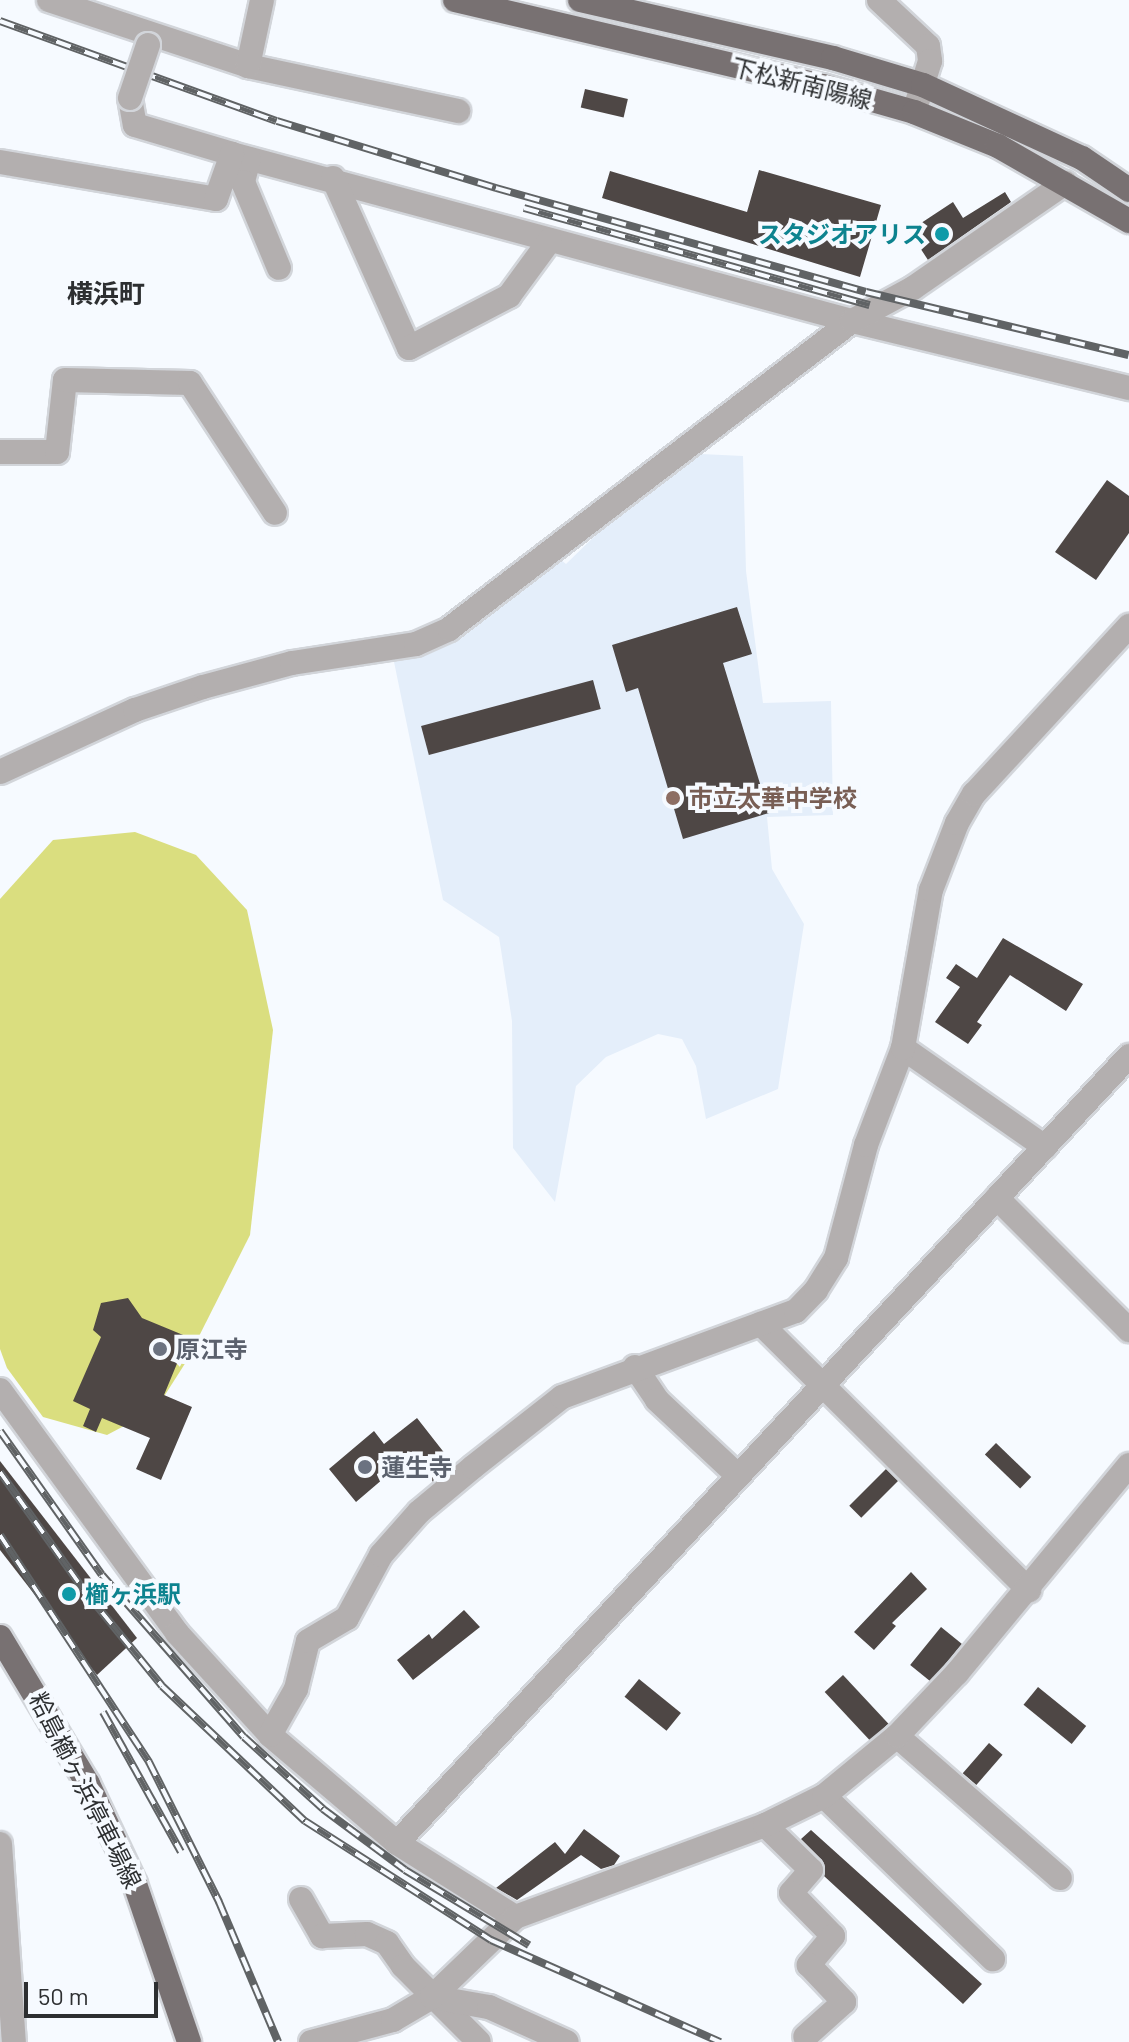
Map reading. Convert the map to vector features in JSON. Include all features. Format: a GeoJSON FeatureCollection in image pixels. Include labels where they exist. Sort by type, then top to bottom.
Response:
{"type":"FeatureCollection","features":[{"type":"Feature","properties":{"kind":"main road","name":"下松新南陽線"},"geometry":{"type":"LineString","coordinates":[[455,0],[914,112],[998,146],[1129,221]]}},
{"type":"Feature","properties":{"kind":"main road","name":"下松新南陽線"},"geometry":{"type":"LineString","coordinates":[[583,0],[833,58],[923,85],[1082,158],[1129,190]]}},
{"type":"Feature","properties":{"kind":"main road","name":"粭島櫛ヶ浜停車場線"},"geometry":{"type":"LineString","coordinates":[[0,1637],[81,1770],[129,1870],[189,2042]]}},
{"type":"Feature","properties":{"kind":"street"},"geometry":{"type":"LineString","coordinates":[[49,0],[151,38],[248,66],[458,111]]}},
{"type":"Feature","properties":{"kind":"street"},"geometry":{"type":"LineString","coordinates":[[248,66],[262,0]]}},
{"type":"Feature","properties":{"kind":"street"},"geometry":{"type":"LineString","coordinates":[[577,28],[583,0]]}},
{"type":"Feature","properties":{"kind":"street"},"geometry":{"type":"LineString","coordinates":[[879,0],[928,46],[930,61],[914,112]]}},
{"type":"Feature","properties":{"kind":"street"},"geometry":{"type":"LineString","coordinates":[[151,38],[130,98],[135,125],[240,157],[333,178],[852,321],[1129,388]]}},
{"type":"Feature","properties":{"kind":"street"},"geometry":{"type":"LineString","coordinates":[[0,162],[216,199],[240,157]]}},
{"type":"Feature","properties":{"kind":"street"},"geometry":{"type":"LineString","coordinates":[[240,157],[243,182],[279,268]]}},
{"type":"Feature","properties":{"kind":"street"},"geometry":{"type":"LineString","coordinates":[[333,178],[409,348],[509,296],[550,240]]}},
{"type":"Feature","properties":{"kind":"street"},"geometry":{"type":"LineString","coordinates":[[0,772],[135,710],[203,687],[292,663],[416,644],[449,629],[852,321],[913,288],[1065,183]]}},
{"type":"Feature","properties":{"kind":"street"},"geometry":{"type":"LineString","coordinates":[[0,452],[57,452],[65,380],[190,383],[275,513]]}},
{"type":"Feature","properties":{"kind":"street"},"geometry":{"type":"LineString","coordinates":[[270,1735],[296,1689],[308,1641],[347,1618],[381,1555],[419,1512],[562,1397],[635,1367],[796,1311],[836,1258],[866,1145],[903,1048],[931,890],[957,823],[974,794],[1129,626]]}},
{"type":"Feature","properties":{"kind":"street"},"geometry":{"type":"LineString","coordinates":[[903,1048],[1045,1147]]}},
{"type":"Feature","properties":{"kind":"street"},"geometry":{"type":"LineString","coordinates":[[397,1843],[736,1474],[823,1386],[1129,1056]]}},
{"type":"Feature","properties":{"kind":"street"},"geometry":{"type":"LineString","coordinates":[[997,1198],[1129,1330]]}},
{"type":"Feature","properties":{"kind":"street"},"geometry":{"type":"LineString","coordinates":[[761,1324],[1029,1590]]}},
{"type":"Feature","properties":{"kind":"street"},"geometry":{"type":"LineString","coordinates":[[635,1367],[657,1400],[736,1474]]}},
{"type":"Feature","properties":{"kind":"street"},"geometry":{"type":"LineString","coordinates":[[0,1390],[177,1633],[270,1735],[397,1843],[515,1917]]}},
{"type":"Feature","properties":{"kind":"street"},"geometry":{"type":"LineString","coordinates":[[311,2042],[393,2020],[432,1997],[515,1917],[765,1825],[824,1796],[897,1736],[1029,1590],[1129,1465]]}},
{"type":"Feature","properties":{"kind":"street"},"geometry":{"type":"LineString","coordinates":[[897,1736],[1060,1878]]}},
{"type":"Feature","properties":{"kind":"street"},"geometry":{"type":"LineString","coordinates":[[824,1796],[993,1959]]}},
{"type":"Feature","properties":{"kind":"street"},"geometry":{"type":"LineString","coordinates":[[765,1825],[811,1870],[791,1893],[833,1936],[809,1965],[844,2002],[805,2037]]}},
{"type":"Feature","properties":{"kind":"street"},"geometry":{"type":"LineString","coordinates":[[0,1844],[14,2042]]}},
{"type":"Feature","properties":{"kind":"street"},"geometry":{"type":"LineString","coordinates":[[301,1899],[322,1936],[367,1934],[387,1943],[432,1997],[479,2042]]}},
{"type":"Feature","properties":{"kind":"street"},"geometry":{"type":"LineString","coordinates":[[432,1997],[489,2007],[567,2042]]}},
{"type":"Feature","properties":{"kind":"shaded area"},"geometry":{"type":"Polygon","coordinates":[[[680,453],[743,456],[746,571],[763,703],[831,701],[833,815],[767,817],[772,869],[804,924],[778,1089],[706,1119],[696,1066],[682,1039],[658,1034],[606,1057],[576,1086],[555,1202],[513,1148],[512,1021],[499,937],[443,900],[393,657],[496,610],[555,555],[566,564],[680,453]]]}},
{"type":"Feature","properties":{"kind":"green space"},"geometry":{"type":"Polygon","coordinates":[[[135,832],[196,855],[247,910],[273,1030],[250,1235],[186,1362],[156,1409],[107,1435],[43,1417],[7,1368],[0,1349],[0,899],[53,840],[135,832]]]}},
{"type":"Feature","properties":{"kind":"building"},"geometry":{"type":"Polygon","coordinates":[[[585,89],[628,99],[624,117],[581,108],[585,89]]]}},
{"type":"Feature","properties":{"kind":"building"},"geometry":{"type":"Polygon","coordinates":[[[759,170],[881,205],[860,277],[602,198],[610,171],[747,212],[759,170]]]}},
{"type":"Feature","properties":{"kind":"building","name":"スタジオアリス"},"geometry":{"type":"Polygon","coordinates":[[[1005,192],[1011,202],[928,260],[909,231],[953,202],[963,218],[1005,192]]]}},
{"type":"Feature","properties":{"kind":"building"},"geometry":{"type":"Polygon","coordinates":[[[1107,480],[1129,496],[1129,533],[1096,580],[1055,552],[1107,480]]]}},
{"type":"Feature","properties":{"kind":"building"},"geometry":{"type":"Polygon","coordinates":[[[737,607],[752,654],[723,663],[769,813],[683,839],[638,688],[626,692],[612,645],[737,607]]]}},
{"type":"Feature","properties":{"kind":"building"},"geometry":{"type":"Polygon","coordinates":[[[593,680],[601,709],[429,755],[421,726],[593,680]]]}},
{"type":"Feature","properties":{"kind":"building"},"geometry":{"type":"Polygon","coordinates":[[[1003,938],[1083,984],[1066,1011],[1010,975],[977,1022],[982,1025],[968,1044],[935,1022],[960,987],[946,978],[956,964],[977,978],[1003,938]]]}},
{"type":"Feature","properties":{"kind":"building"},"geometry":{"type":"Polygon","coordinates":[[[128,1298],[142,1318],[188,1337],[164,1395],[192,1407],[161,1480],[136,1469],[150,1438],[102,1418],[96,1432],[83,1426],[90,1409],[73,1401],[101,1337],[93,1330],[101,1303],[128,1298]]]}},
{"type":"Feature","properties":{"kind":"building"},"geometry":{"type":"Polygon","coordinates":[[[417,1418],[453,1464],[432,1482],[411,1455],[356,1502],[329,1469],[374,1431],[384,1444],[417,1418]]]}},
{"type":"Feature","properties":{"kind":"building"},"geometry":{"type":"Polygon","coordinates":[[[996,1443],[1031,1477],[1020,1489],[985,1455],[996,1443]]]}},
{"type":"Feature","properties":{"kind":"building","name":"櫛ヶ浜駅"},"geometry":{"type":"Polygon","coordinates":[[[0,1461],[137,1638],[97,1675],[0,1550],[0,1461]]]}},
{"type":"Feature","properties":{"kind":"building"},"geometry":{"type":"Polygon","coordinates":[[[886,1469],[898,1481],[861,1518],[849,1506],[886,1469]]]}},
{"type":"Feature","properties":{"kind":"building"},"geometry":{"type":"Polygon","coordinates":[[[911,1572],[927,1589],[892,1623],[896,1626],[874,1650],[854,1632],[911,1572]]]}},
{"type":"Feature","properties":{"kind":"building"},"geometry":{"type":"Polygon","coordinates":[[[464,1610],[480,1627],[413,1680],[397,1660],[429,1634],[432,1639],[464,1610]]]}},
{"type":"Feature","properties":{"kind":"building"},"geometry":{"type":"Polygon","coordinates":[[[941,1627],[962,1644],[931,1682],[910,1665],[941,1627]]]}},
{"type":"Feature","properties":{"kind":"building"},"geometry":{"type":"Polygon","coordinates":[[[843,1675],[889,1724],[870,1741],[825,1692],[843,1675]]]}},
{"type":"Feature","properties":{"kind":"building"},"geometry":{"type":"Polygon","coordinates":[[[639,1679],[681,1713],[666,1731],[625,1697],[639,1679]]]}},
{"type":"Feature","properties":{"kind":"building"},"geometry":{"type":"Polygon","coordinates":[[[1038,1687],[1086,1726],[1072,1744],[1024,1705],[1038,1687]]]}},
{"type":"Feature","properties":{"kind":"building"},"geometry":{"type":"Polygon","coordinates":[[[989,1743],[1003,1755],[976,1785],[963,1773],[989,1743]]]}},
{"type":"Feature","properties":{"kind":"building"},"geometry":{"type":"Polygon","coordinates":[[[584,1829],[620,1856],[614,1865],[601,1869],[581,1855],[517,1900],[496,1888],[555,1842],[565,1854],[584,1829]]]}},
{"type":"Feature","properties":{"kind":"building"},"geometry":{"type":"Polygon","coordinates":[[[811,1830],[982,1984],[963,2004],[824,1876],[822,1860],[801,1839],[811,1830]]]}},
{"type":"Feature","properties":{"kind":"railway"},"geometry":{"type":"LineString","coordinates":[[0,21],[277,121],[496,188],[866,292],[1129,355]]}},
{"type":"Feature","properties":{"kind":"railway"},"geometry":{"type":"LineString","coordinates":[[524,208],[870,305]]}},
{"type":"Feature","properties":{"kind":"railway"},"geometry":{"type":"LineString","coordinates":[[0,1431],[102,1575],[244,1737],[323,1809],[405,1870],[529,1945]]}},
{"type":"Feature","properties":{"kind":"railway"},"geometry":{"type":"LineString","coordinates":[[0,1472],[83,1589],[162,1686],[305,1821],[491,1940],[720,2042]]}},
{"type":"Feature","properties":{"kind":"railway"},"geometry":{"type":"LineString","coordinates":[[0,1535],[149,1762],[219,1902],[278,2042]]}},
{"type":"Feature","properties":{"kind":"railway"},"geometry":{"type":"LineString","coordinates":[[103,1712],[181,1852]]}},
{"type":"Feature","properties":{"kind":"place","name":"スタジオアリス"},"geometry":{"type":"Point","coordinates":[942,234]}},
{"type":"Feature","properties":{"kind":"place","name":"市立太華中学校"},"geometry":{"type":"Point","coordinates":[673,798]}},
{"type":"Feature","properties":{"kind":"place","name":"原江寺"},"geometry":{"type":"Point","coordinates":[160,1349]}},
{"type":"Feature","properties":{"kind":"place","name":"蓮生寺"},"geometry":{"type":"Point","coordinates":[365,1467]}},
{"type":"Feature","properties":{"kind":"place","name":"櫛ヶ浜駅"},"geometry":{"type":"Point","coordinates":[69,1594]}},
{"type":"Feature","properties":{"kind":"district","name":"横浜町"},"geometry":{"type":"Point","coordinates":[106,293]}}]}
